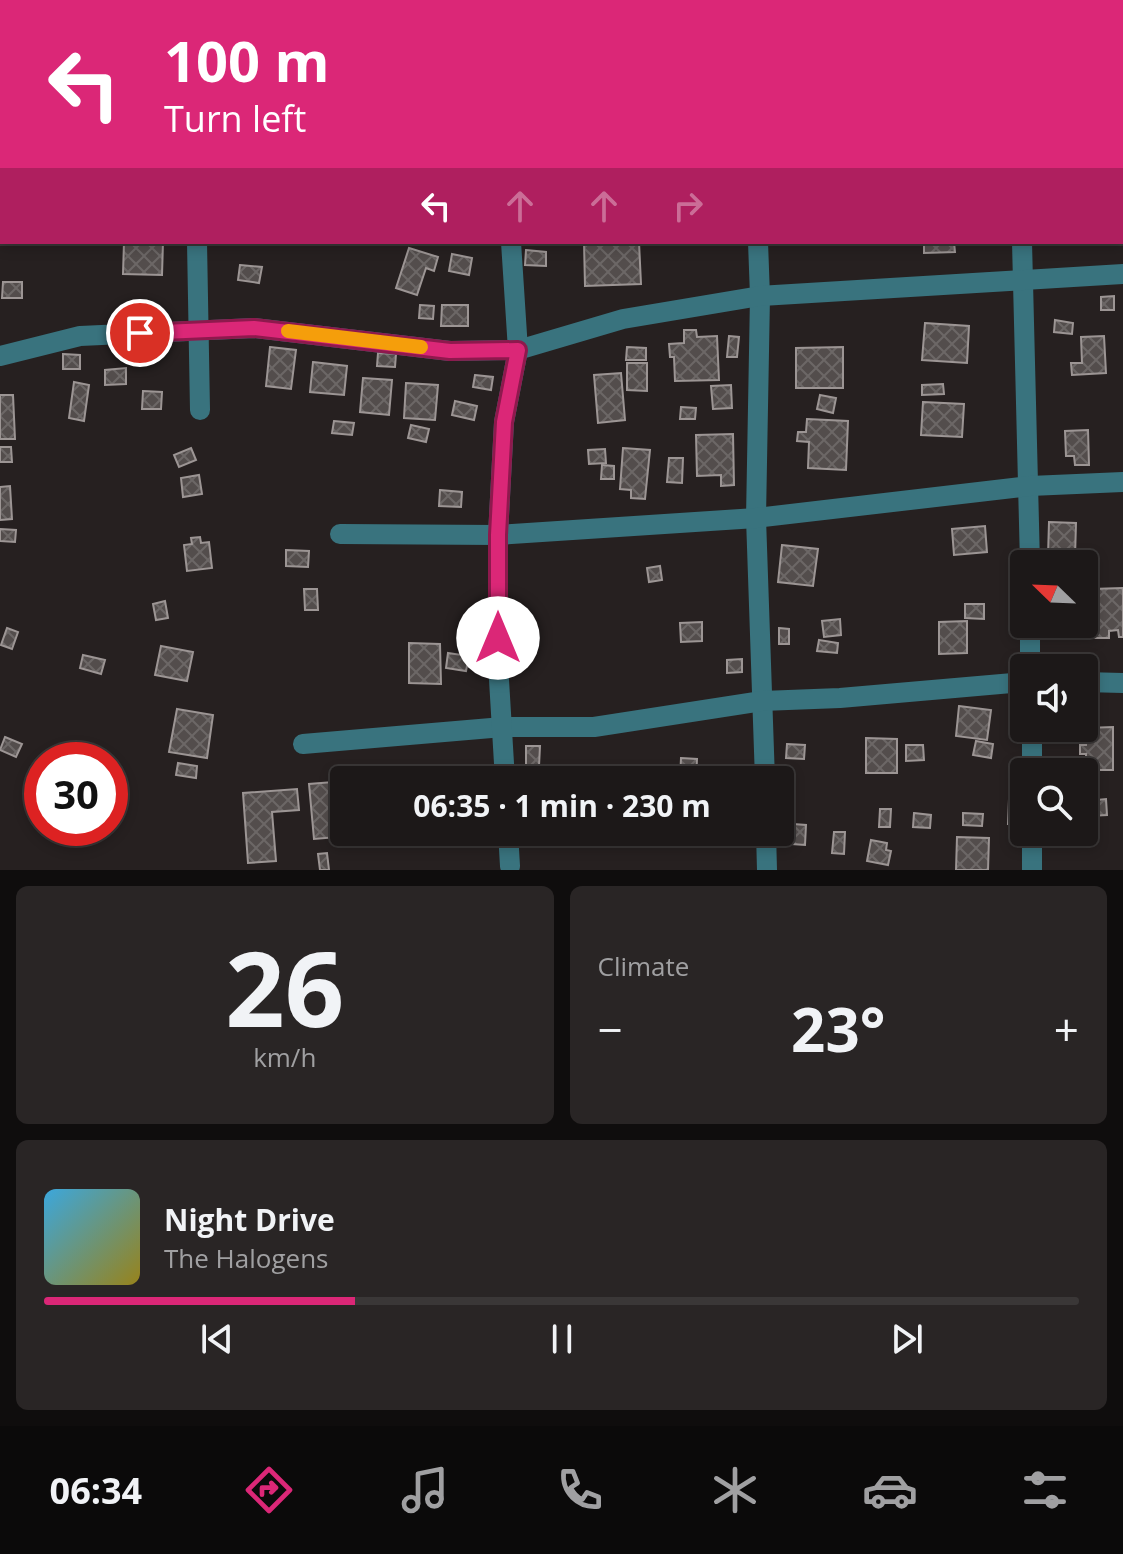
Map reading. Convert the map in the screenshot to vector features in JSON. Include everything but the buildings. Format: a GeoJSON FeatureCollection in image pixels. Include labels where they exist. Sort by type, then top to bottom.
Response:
{"type":"FeatureCollection","features":[{"type":"Feature","properties":{"kind":"street"},"geometry":{"type":"LineString","coordinates":[[197,244],[200,410]]}},
{"type":"Feature","properties":{"kind":"street"},"geometry":{"type":"LineString","coordinates":[[504,766],[498,663],[498,535],[504,422],[518,350],[511,244]]}},
{"type":"Feature","properties":{"kind":"street"},"geometry":{"type":"LineString","coordinates":[[758,244],[756,518],[764,766]]}},
{"type":"Feature","properties":{"kind":"street"},"geometry":{"type":"LineString","coordinates":[[1022,244],[1030,550]]}},
{"type":"Feature","properties":{"kind":"street"},"geometry":{"type":"LineString","coordinates":[[0,356],[80,336],[254,328],[450,351],[518,350],[623,319],[760,296],[1123,274]]}},
{"type":"Feature","properties":{"kind":"street"},"geometry":{"type":"LineString","coordinates":[[340,534],[498,535],[756,518],[1030,486],[1123,482]]}},
{"type":"Feature","properties":{"kind":"street"},"geometry":{"type":"LineString","coordinates":[[1098,682],[1123,683]]}},
{"type":"Feature","properties":{"kind":"street"},"geometry":{"type":"LineString","coordinates":[[303,744],[503,727],[594,727],[762,701],[840,698],[1010,683]]}},
{"type":"Feature","properties":{"kind":"street"},"geometry":{"type":"LineString","coordinates":[[509,846],[510,866]]}},
{"type":"Feature","properties":{"kind":"street"},"geometry":{"type":"LineString","coordinates":[[766,846],[767,870]]}},
{"type":"Feature","properties":{"kind":"street"},"geometry":{"type":"LineString","coordinates":[[1032,846],[1032,870]]}},
{"type":"Feature","properties":{"kind":"slow traffic"},"geometry":{"type":"LineString","coordinates":[[288,331],[421,347]]}},
{"type":"Feature","properties":{"kind":"route"},"geometry":{"type":"LineString","coordinates":[[140,333],[254,328],[450,351],[518,350],[504,422],[498,535],[498,638]]}}]}
